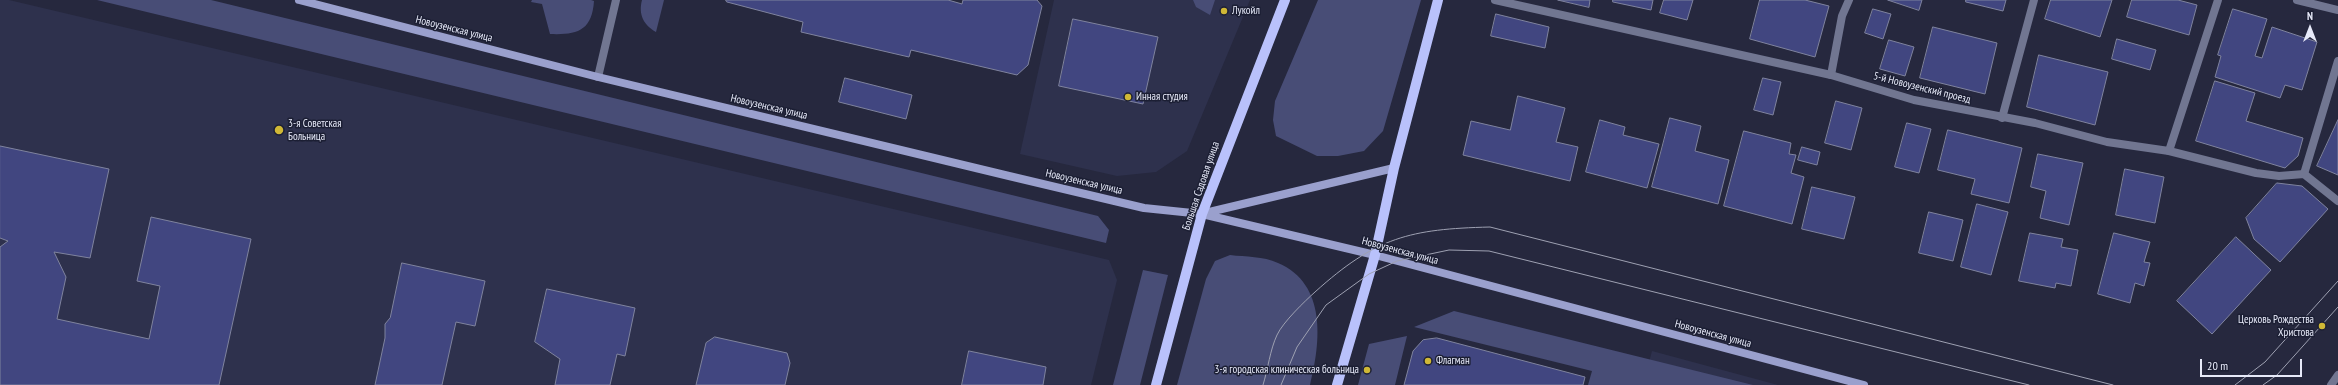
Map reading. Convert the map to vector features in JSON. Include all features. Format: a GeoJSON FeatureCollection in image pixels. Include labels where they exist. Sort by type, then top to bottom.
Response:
{"type":"FeatureCollection","features":[{"type":"Feature","properties":{"kind":"main road","name":"Новоузенская улица"},"geometry":{"type":"LineString","coordinates":[[298,0],[598,77],[1144,208],[1202,214],[1375,255],[1864,385]]}},
{"type":"Feature","properties":{"kind":"main road","name":"Большая Садовая улица"},"geometry":{"type":"LineString","coordinates":[[1156,385],[1202,214],[1285,0]]}},
{"type":"Feature","properties":{"kind":"main road"},"geometry":{"type":"LineString","coordinates":[[1337,385],[1375,255],[1394,168],[1438,0]]}},
{"type":"Feature","properties":{"kind":"main road"},"geometry":{"type":"LineString","coordinates":[[1202,214],[1394,168]]}},
{"type":"Feature","properties":{"kind":"street"},"geometry":{"type":"LineString","coordinates":[[598,77],[616,0]]}},
{"type":"Feature","properties":{"kind":"street","name":"5-й Новоузенский проезд"},"geometry":{"type":"LineString","coordinates":[[1495,0],[1831,75],[1914,100],[2002,118],[2035,123],[2107,142],[2170,151],[2256,174],[2279,176],[2304,174]]}},
{"type":"Feature","properties":{"kind":"street"},"geometry":{"type":"LineString","coordinates":[[1831,75],[1842,16],[1849,0]]}},
{"type":"Feature","properties":{"kind":"street"},"geometry":{"type":"LineString","coordinates":[[2002,118],[2034,0]]}},
{"type":"Feature","properties":{"kind":"street"},"geometry":{"type":"LineString","coordinates":[[2170,151],[2218,0]]}},
{"type":"Feature","properties":{"kind":"street"},"geometry":{"type":"LineString","coordinates":[[2297,0],[2338,10]]}},
{"type":"Feature","properties":{"kind":"street"},"geometry":{"type":"LineString","coordinates":[[2338,61],[2304,174],[2338,201]]}},
{"type":"Feature","properties":{"kind":"street"},"geometry":{"type":"LineString","coordinates":[[2332,385],[2338,375]]}},
{"type":"Feature","properties":{"kind":"shaded area","name":"3-я Советская Больница"},"geometry":{"type":"Polygon","coordinates":[[[0,0],[9,0],[1109,260],[1117,280],[1091,385],[0,385],[0,0]]]}},
{"type":"Feature","properties":{"kind":"shaded area"},"geometry":{"type":"Polygon","coordinates":[[[97,0],[211,0],[1098,216],[1109,230],[1106,243],[97,0]]]}},
{"type":"Feature","properties":{"kind":"shaded area"},"geometry":{"type":"Polygon","coordinates":[[[532,0],[594,1],[590,19],[581,29],[575,32],[550,34],[542,4],[531,2],[532,0]]]}},
{"type":"Feature","properties":{"kind":"shaded area"},"geometry":{"type":"Polygon","coordinates":[[[642,0],[664,0],[656,32],[645,23],[643,19],[641,10],[642,0]]]}},
{"type":"Feature","properties":{"kind":"shaded area"},"geometry":{"type":"Polygon","coordinates":[[[1054,0],[1250,0],[1187,151],[1156,172],[1117,176],[1020,154],[1054,0]]]}},
{"type":"Feature","properties":{"kind":"shaded area"},"geometry":{"type":"Polygon","coordinates":[[[1193,0],[1215,0],[1210,15],[1196,7],[1193,0]]]}},
{"type":"Feature","properties":{"kind":"shaded area"},"geometry":{"type":"Polygon","coordinates":[[[1318,0],[1421,0],[1383,131],[1364,151],[1338,156],[1317,156],[1276,136],[1273,120],[1275,101],[1318,0]]]}},
{"type":"Feature","properties":{"kind":"shaded area"},"geometry":{"type":"Polygon","coordinates":[[[1230,255],[1260,258],[1278,263],[1294,273],[1305,285],[1313,299],[1318,333],[1317,351],[1310,385],[1177,385],[1206,279],[1215,261],[1230,255]]]}},
{"type":"Feature","properties":{"kind":"shaded area"},"geometry":{"type":"Polygon","coordinates":[[[1143,270],[1168,275],[1140,385],[1113,385],[1143,270]]]}},
{"type":"Feature","properties":{"kind":"shaded area"},"geometry":{"type":"Polygon","coordinates":[[[1454,311],[1753,385],[1588,385],[1592,371],[1414,327],[1454,311]]]}},
{"type":"Feature","properties":{"kind":"shaded area"},"geometry":{"type":"Polygon","coordinates":[[[1407,336],[1395,385],[1358,385],[1369,344],[1407,336]]]}},
{"type":"Feature","properties":{"kind":"shaded area"},"geometry":{"type":"Polygon","coordinates":[[[1652,351],[1778,385],[1643,385],[1652,351]]]}},
{"type":"Feature","properties":{"kind":"building"},"geometry":{"type":"Polygon","coordinates":[[[726,0],[948,0],[962,4],[963,0],[1037,0],[1042,6],[1028,65],[1017,75],[911,50],[909,57],[801,32],[803,22],[727,2],[726,0]]]}},
{"type":"Feature","properties":{"kind":"building"},"geometry":{"type":"Polygon","coordinates":[[[1558,0],[1590,0],[1589,7],[1558,0]]]}},
{"type":"Feature","properties":{"kind":"building"},"geometry":{"type":"Polygon","coordinates":[[[1613,0],[1653,0],[1651,10],[1613,2],[1613,0]]]}},
{"type":"Feature","properties":{"kind":"building"},"geometry":{"type":"Polygon","coordinates":[[[1664,0],[1693,0],[1687,20],[1660,13],[1664,0]]]}},
{"type":"Feature","properties":{"kind":"building"},"geometry":{"type":"Polygon","coordinates":[[[1760,0],[1805,0],[1829,6],[1815,57],[1750,39],[1760,0]]]}},
{"type":"Feature","properties":{"kind":"building"},"geometry":{"type":"Polygon","coordinates":[[[1888,0],[1922,0],[1919,10],[1888,0]]]}},
{"type":"Feature","properties":{"kind":"building"},"geometry":{"type":"Polygon","coordinates":[[[1966,0],[2006,0],[2003,11],[1966,2],[1966,0]]]}},
{"type":"Feature","properties":{"kind":"building"},"geometry":{"type":"Polygon","coordinates":[[[2051,0],[2112,0],[2100,37],[2045,19],[2051,0]]]}},
{"type":"Feature","properties":{"kind":"building"},"geometry":{"type":"Polygon","coordinates":[[[2132,0],[2178,0],[2197,5],[2189,35],[2127,17],[2132,0]]]}},
{"type":"Feature","properties":{"kind":"building"},"geometry":{"type":"Polygon","coordinates":[[[1873,9],[1891,14],[1883,39],[1865,33],[1873,9]]]}},
{"type":"Feature","properties":{"kind":"building"},"geometry":{"type":"Polygon","coordinates":[[[2233,9],[2267,19],[2255,56],[2262,58],[2272,27],[2317,42],[2302,90],[2285,85],[2280,98],[2215,77],[2221,56],[2218,55],[2233,9]]]}},
{"type":"Feature","properties":{"kind":"building"},"geometry":{"type":"Polygon","coordinates":[[[1496,14],[1549,27],[1545,48],[1491,36],[1496,14]]]}},
{"type":"Feature","properties":{"kind":"building"},"geometry":{"type":"Polygon","coordinates":[[[1073,19],[1158,37],[1143,104],[1059,86],[1073,19]]]}},
{"type":"Feature","properties":{"kind":"building"},"geometry":{"type":"Polygon","coordinates":[[[1933,27],[1997,43],[1985,94],[1920,78],[1933,27]]]}},
{"type":"Feature","properties":{"kind":"building"},"geometry":{"type":"Polygon","coordinates":[[[2117,39],[2156,50],[2150,70],[2112,59],[2117,39]]]}},
{"type":"Feature","properties":{"kind":"building"},"geometry":{"type":"Polygon","coordinates":[[[1889,40],[1914,47],[1905,76],[1880,69],[1889,40]]]}},
{"type":"Feature","properties":{"kind":"building"},"geometry":{"type":"Polygon","coordinates":[[[2039,55],[2108,72],[2095,125],[2027,107],[2039,55]]]}},
{"type":"Feature","properties":{"kind":"building"},"geometry":{"type":"Polygon","coordinates":[[[845,78],[912,95],[906,119],[839,102],[845,78]]]}},
{"type":"Feature","properties":{"kind":"building"},"geometry":{"type":"Polygon","coordinates":[[[1763,78],[1781,82],[1773,115],[1754,110],[1763,78]]]}},
{"type":"Feature","properties":{"kind":"building"},"geometry":{"type":"Polygon","coordinates":[[[2215,81],[2255,93],[2246,121],[2303,138],[2298,156],[2285,168],[2196,141],[2215,81]]]}},
{"type":"Feature","properties":{"kind":"building"},"geometry":{"type":"Polygon","coordinates":[[[1518,96],[1565,108],[1556,142],[1578,147],[1570,181],[1463,155],[1471,121],[1510,130],[1518,96]]]}},
{"type":"Feature","properties":{"kind":"building"},"geometry":{"type":"Polygon","coordinates":[[[1836,101],[1862,108],[1851,150],[1825,143],[1836,101]]]}},
{"type":"Feature","properties":{"kind":"building"},"geometry":{"type":"Polygon","coordinates":[[[1670,118],[1701,126],[1695,151],[1729,160],[1718,204],[1652,187],[1670,118]]]}},
{"type":"Feature","properties":{"kind":"building"},"geometry":{"type":"Polygon","coordinates":[[[1600,120],[1625,127],[1623,135],[1659,144],[1647,188],[1586,172],[1600,120]]]}},
{"type":"Feature","properties":{"kind":"building"},"geometry":{"type":"Polygon","coordinates":[[[2338,120],[2338,175],[2317,166],[2338,120]]]}},
{"type":"Feature","properties":{"kind":"building"},"geometry":{"type":"Polygon","coordinates":[[[1907,123],[1931,129],[1919,173],[1895,167],[1907,123]]]}},
{"type":"Feature","properties":{"kind":"building"},"geometry":{"type":"Polygon","coordinates":[[[1948,130],[2022,148],[2009,203],[1971,194],[1975,179],[1938,170],[1948,130]]]}},
{"type":"Feature","properties":{"kind":"building"},"geometry":{"type":"Polygon","coordinates":[[[1744,131],[1791,143],[1789,154],[1796,155],[1791,173],[1804,177],[1792,224],[1724,206],[1744,131]]]}},
{"type":"Feature","properties":{"kind":"building"},"geometry":{"type":"Polygon","coordinates":[[[0,146],[109,169],[90,258],[54,252],[66,277],[57,319],[149,339],[160,286],[137,281],[151,217],[251,239],[219,385],[0,385],[0,247],[8,241],[0,238],[0,146]]]}},
{"type":"Feature","properties":{"kind":"building"},"geometry":{"type":"Polygon","coordinates":[[[1802,147],[1820,152],[1817,165],[1798,160],[1802,147]]]}},
{"type":"Feature","properties":{"kind":"building"},"geometry":{"type":"Polygon","coordinates":[[[2038,154],[2083,163],[2069,225],[2040,218],[2046,191],[2031,187],[2038,154]]]}},
{"type":"Feature","properties":{"kind":"building"},"geometry":{"type":"Polygon","coordinates":[[[2125,169],[2164,177],[2155,223],[2116,215],[2125,169]]]}},
{"type":"Feature","properties":{"kind":"building"},"geometry":{"type":"Polygon","coordinates":[[[2277,183],[2302,186],[2328,209],[2280,262],[2254,239],[2246,218],[2277,183]]]}},
{"type":"Feature","properties":{"kind":"building"},"geometry":{"type":"Polygon","coordinates":[[[1812,187],[1855,197],[1844,239],[1802,229],[1812,187]]]}},
{"type":"Feature","properties":{"kind":"building"},"geometry":{"type":"Polygon","coordinates":[[[1977,204],[2008,212],[1991,275],[1961,267],[1977,204]]]}},
{"type":"Feature","properties":{"kind":"building"},"geometry":{"type":"Polygon","coordinates":[[[1929,212],[1963,220],[1953,261],[1919,253],[1929,212]]]}},
{"type":"Feature","properties":{"kind":"building"},"geometry":{"type":"Polygon","coordinates":[[[2030,233],[2063,239],[2061,247],[2078,250],[2071,286],[2056,283],[2055,288],[2019,281],[2030,233]]]}},
{"type":"Feature","properties":{"kind":"building"},"geometry":{"type":"Polygon","coordinates":[[[2114,233],[2150,242],[2144,262],[2150,263],[2144,286],[2135,283],[2130,303],[2098,294],[2114,233]]]}},
{"type":"Feature","properties":{"kind":"building"},"geometry":{"type":"Polygon","coordinates":[[[2236,237],[2271,270],[2212,334],[2177,301],[2236,237]]]}},
{"type":"Feature","properties":{"kind":"building"},"geometry":{"type":"Polygon","coordinates":[[[402,263],[485,281],[475,326],[456,322],[442,385],[375,385],[385,338],[385,324],[390,318],[402,263]]]}},
{"type":"Feature","properties":{"kind":"building"},"geometry":{"type":"Polygon","coordinates":[[[547,289],[635,308],[625,356],[617,354],[610,385],[555,385],[560,359],[535,342],[547,289]]]}},
{"type":"Feature","properties":{"kind":"building"},"geometry":{"type":"Polygon","coordinates":[[[715,337],[787,353],[790,363],[785,385],[696,385],[706,343],[715,337]]]}},
{"type":"Feature","properties":{"kind":"building"},"geometry":{"type":"Polygon","coordinates":[[[1437,338],[1585,377],[1583,385],[1404,385],[1413,351],[1423,340],[1437,338]]]}},
{"type":"Feature","properties":{"kind":"building"},"geometry":{"type":"Polygon","coordinates":[[[969,351],[1046,367],[1043,385],[962,385],[969,351]]]}},
{"type":"Feature","properties":{"kind":"tram line"},"geometry":{"type":"LineString","coordinates":[[1263,385],[1277,335],[1284,324],[1315,292],[1337,273],[1357,259],[1376,248],[1395,240],[1416,234],[1437,230],[1490,227],[2113,385]]}},
{"type":"Feature","properties":{"kind":"tram line"},"geometry":{"type":"LineString","coordinates":[[1281,385],[1297,347],[1326,305],[1369,274],[1397,261],[1449,250],[1489,251],[2029,385]]}},
{"type":"Feature","properties":{"kind":"tram line"},"geometry":{"type":"LineString","coordinates":[[2235,385],[2265,362],[2338,281]]}},
{"type":"Feature","properties":{"kind":"tram line"},"geometry":{"type":"LineString","coordinates":[[2263,385],[2277,375],[2338,307]]}},
{"type":"Feature","properties":{"kind":"place","name":"Лукойл"},"geometry":{"type":"Point","coordinates":[1224,11]}},
{"type":"Feature","properties":{"kind":"place","name":"Инная студия"},"geometry":{"type":"Point","coordinates":[1128,97]}},
{"type":"Feature","properties":{"kind":"place","name":"3-я Советская Больница"},"geometry":{"type":"Point","coordinates":[279,130]}},
{"type":"Feature","properties":{"kind":"place","name":"Церковь Рождества Христова"},"geometry":{"type":"Point","coordinates":[2322,326]}},
{"type":"Feature","properties":{"kind":"place","name":"Флагман"},"geometry":{"type":"Point","coordinates":[1428,361]}},
{"type":"Feature","properties":{"kind":"place","name":"3-я городская клиническая больница"},"geometry":{"type":"Point","coordinates":[1367,370]}}]}
